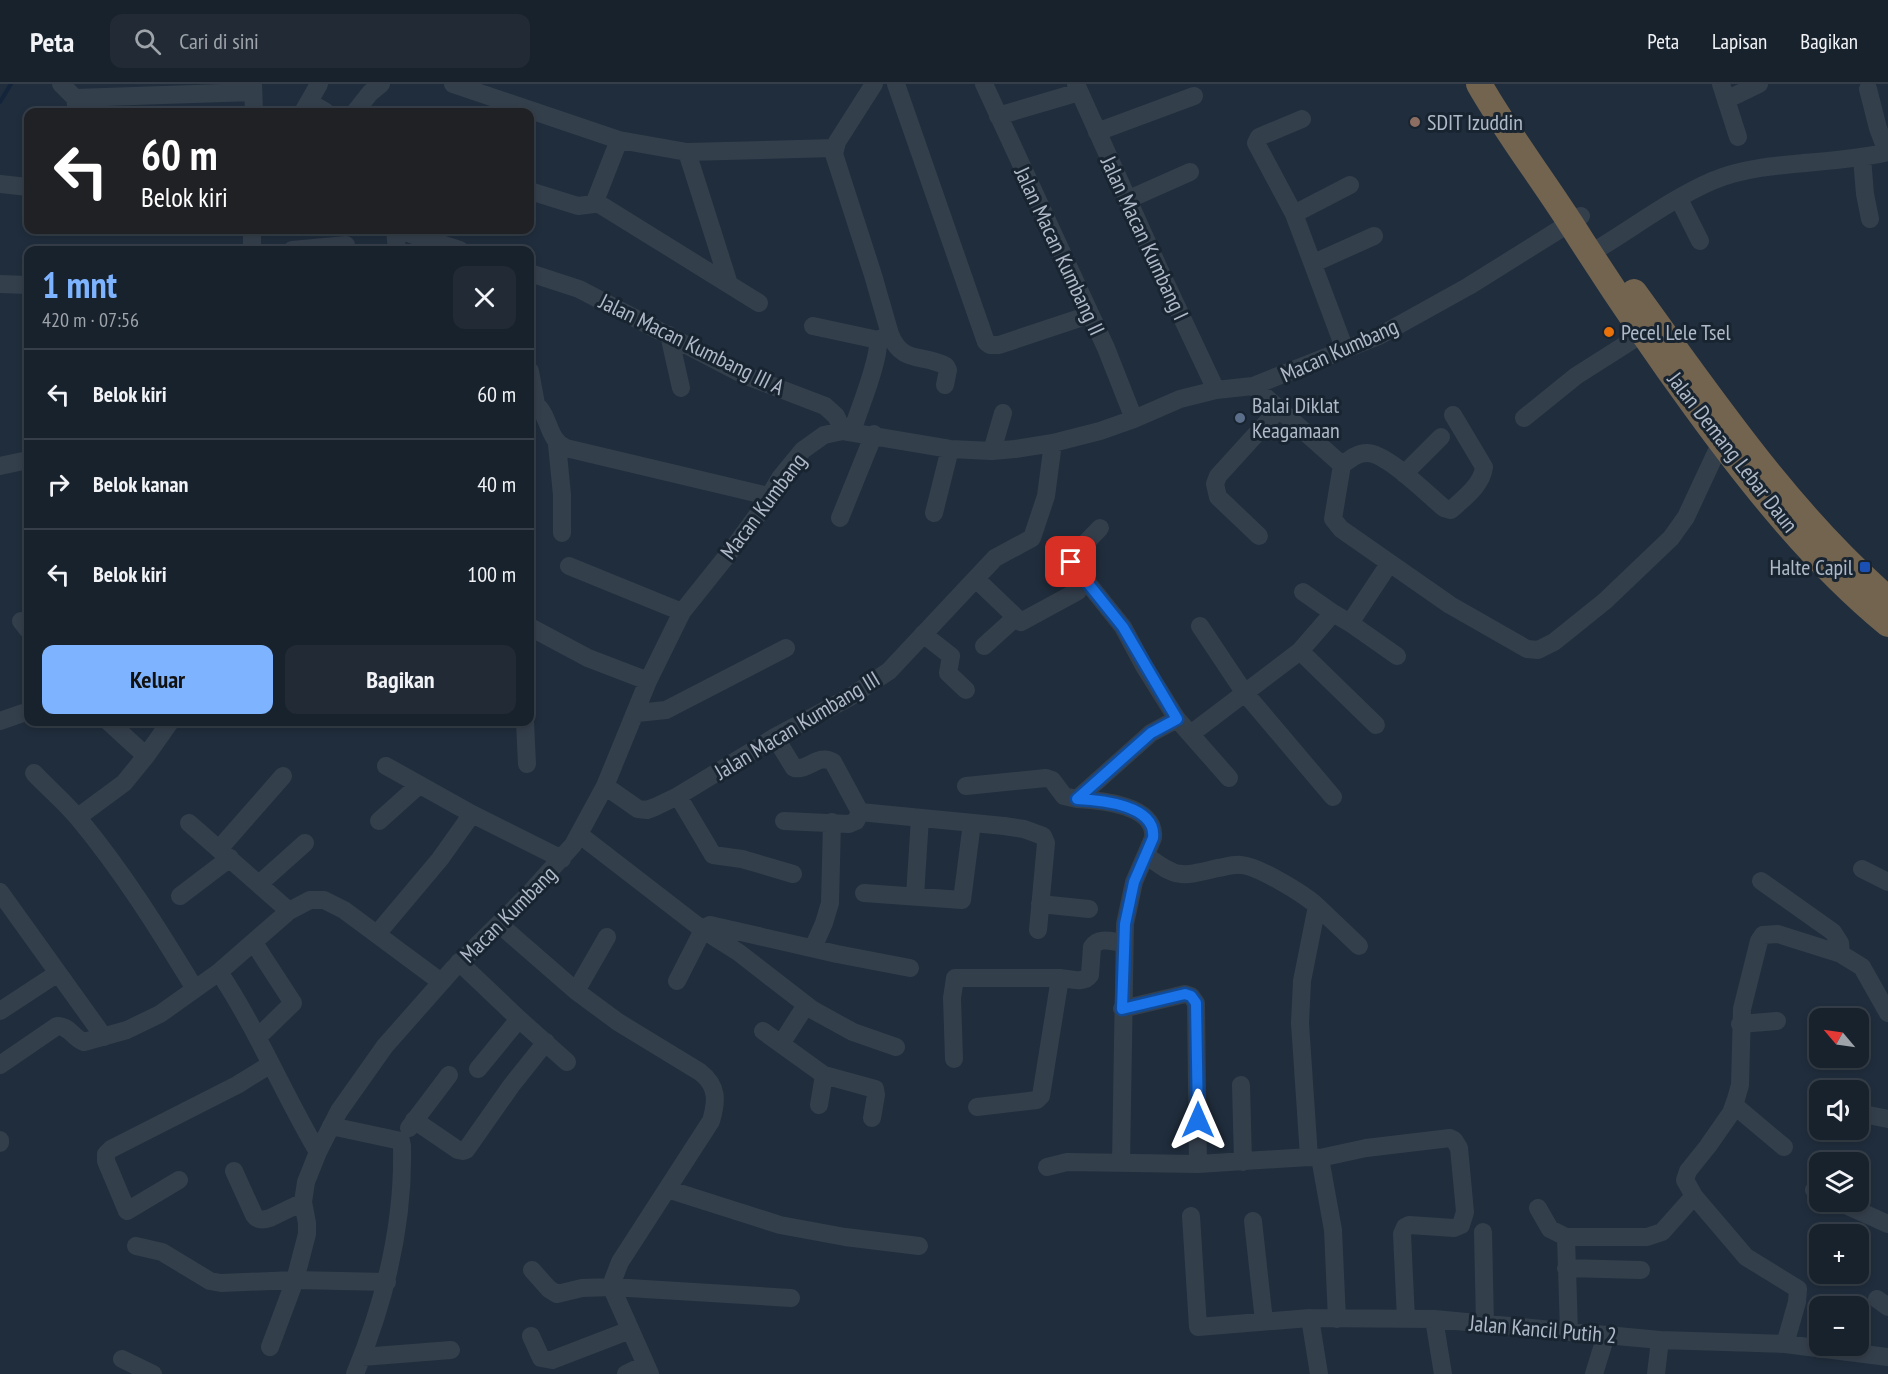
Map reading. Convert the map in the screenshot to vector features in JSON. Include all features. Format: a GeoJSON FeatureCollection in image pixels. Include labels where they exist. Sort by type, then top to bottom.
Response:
{"type":"FeatureCollection","features":[{"type":"Feature","properties":{"kind":"highway","name":"Jalan Demang Lebar Daun"},"geometry":{"type":"LineString","coordinates":[[1479,84],[1502,124],[1576,219],[1601,247],[1785,522],[1859,601],[1888,624]]}},
{"type":"Feature","properties":{"kind":"highway","name":"Jalan Demang Lebar Daun"},"geometry":{"type":"LineString","coordinates":[[1498,84],[1642,334],[1727,436],[1828,542],[1888,599]]}},
{"type":"Feature","properties":{"kind":"street"},"geometry":{"type":"LineString","coordinates":[[61,84],[76,105],[253,88],[254,108]]}},
{"type":"Feature","properties":{"kind":"street"},"geometry":{"type":"LineString","coordinates":[[306,107],[319,84]]}},
{"type":"Feature","properties":{"kind":"street"},"geometry":{"type":"LineString","coordinates":[[358,108],[381,84]]}},
{"type":"Feature","properties":{"kind":"street"},"geometry":{"type":"LineString","coordinates":[[453,84],[506,107]]}},
{"type":"Feature","properties":{"kind":"street"},"geometry":{"type":"LineString","coordinates":[[848,431],[884,337],[873,275],[835,160],[834,148],[874,84]]}},
{"type":"Feature","properties":{"kind":"street"},"geometry":{"type":"LineString","coordinates":[[896,84],[986,342],[990,345],[999,345],[1089,315]]}},
{"type":"Feature","properties":{"kind":"street","name":"Jalan Macan Kumbang II"},"geometry":{"type":"LineString","coordinates":[[984,84],[1106,348],[1134,419]]}},
{"type":"Feature","properties":{"kind":"street"},"geometry":{"type":"LineString","coordinates":[[1738,137],[1724,92],[1759,84]]}},
{"type":"Feature","properties":{"kind":"street"},"geometry":{"type":"LineString","coordinates":[[998,116],[1078,88]]}},
{"type":"Feature","properties":{"kind":"street","name":"Jalan Macan Kumbang I"},"geometry":{"type":"LineString","coordinates":[[1078,88],[1127,200],[1216,390]]}},
{"type":"Feature","properties":{"kind":"street"},"geometry":{"type":"LineString","coordinates":[[1601,247],[1712,181],[1756,170],[1862,158],[1888,152],[1878,128],[1868,89]]}},
{"type":"Feature","properties":{"kind":"street"},"geometry":{"type":"LineString","coordinates":[[1097,132],[1194,96]]}},
{"type":"Feature","properties":{"kind":"street"},"geometry":{"type":"LineString","coordinates":[[534,115],[619,140],[687,152],[834,148]]}},
{"type":"Feature","properties":{"kind":"street"},"geometry":{"type":"LineString","coordinates":[[1302,119],[1259,137],[1256,143],[1294,214],[1345,350]]}},
{"type":"Feature","properties":{"kind":"street"},"geometry":{"type":"LineString","coordinates":[[534,192],[582,207],[596,202],[619,140]]}},
{"type":"Feature","properties":{"kind":"street"},"geometry":{"type":"LineString","coordinates":[[687,152],[729,284]]}},
{"type":"Feature","properties":{"kind":"street"},"geometry":{"type":"LineString","coordinates":[[1862,158],[1870,219]]}},
{"type":"Feature","properties":{"kind":"street"},"geometry":{"type":"LineString","coordinates":[[1127,200],[1190,172]]}},
{"type":"Feature","properties":{"kind":"street"},"geometry":{"type":"LineString","coordinates":[[0,184],[24,187]]}},
{"type":"Feature","properties":{"kind":"street"},"geometry":{"type":"LineString","coordinates":[[1294,214],[1350,185]]}},
{"type":"Feature","properties":{"kind":"street"},"geometry":{"type":"LineString","coordinates":[[1679,199],[1700,241]]}},
{"type":"Feature","properties":{"kind":"street"},"geometry":{"type":"LineString","coordinates":[[596,202],[759,303]]}},
{"type":"Feature","properties":{"kind":"street","name":"Macan Kumbang"},"geometry":{"type":"LineString","coordinates":[[270,1347],[296,1280],[307,1234],[303,1202],[306,1182],[339,1111],[385,1046],[459,962],[561,859],[580,835],[605,786],[637,714],[648,681],[682,612],[734,547],[780,478],[803,450],[824,435],[848,431],[950,449],[992,451],[1053,442],[1100,431],[1180,399],[1216,390],[1253,386],[1379,336],[1469,286],[1576,219]]}},
{"type":"Feature","properties":{"kind":"street"},"geometry":{"type":"LineString","coordinates":[[409,234],[447,246]]}},
{"type":"Feature","properties":{"kind":"street"},"geometry":{"type":"LineString","coordinates":[[1314,263],[1374,237]]}},
{"type":"Feature","properties":{"kind":"street"},"geometry":{"type":"LineString","coordinates":[[335,246],[346,245]]}},
{"type":"Feature","properties":{"kind":"street","name":"Jalan Macan Kumbang III A"},"geometry":{"type":"LineString","coordinates":[[534,274],[579,289],[744,375],[825,406],[848,431]]}},
{"type":"Feature","properties":{"kind":"street"},"geometry":{"type":"LineString","coordinates":[[0,284],[24,285]]}},
{"type":"Feature","properties":{"kind":"street"},"geometry":{"type":"LineString","coordinates":[[813,326],[884,337],[893,342],[905,355],[946,366],[948,370],[945,385]]}},
{"type":"Feature","properties":{"kind":"street"},"geometry":{"type":"LineString","coordinates":[[1524,418],[1576,375],[1642,334]]}},
{"type":"Feature","properties":{"kind":"street"},"geometry":{"type":"LineString","coordinates":[[669,335],[681,388]]}},
{"type":"Feature","properties":{"kind":"street"},"geometry":{"type":"LineString","coordinates":[[1253,386],[1342,465]]}},
{"type":"Feature","properties":{"kind":"street"},"geometry":{"type":"LineString","coordinates":[[534,403],[543,411],[557,444],[562,495],[562,533]]}},
{"type":"Feature","properties":{"kind":"street"},"geometry":{"type":"LineString","coordinates":[[1259,536],[1218,497],[1215,484],[1218,476],[1278,410]]}},
{"type":"Feature","properties":{"kind":"street"},"geometry":{"type":"LineString","coordinates":[[992,451],[1003,413]]}},
{"type":"Feature","properties":{"kind":"street"},"geometry":{"type":"LineString","coordinates":[[1453,415],[1484,467],[1483,475],[1470,492],[1451,510],[1444,508],[1389,462],[1369,453],[1356,455],[1342,465],[1333,519],[1341,529],[1447,610],[1527,649],[1538,650],[1554,642],[1605,601],[1671,538],[1686,517],[1727,436]]}},
{"type":"Feature","properties":{"kind":"street"},"geometry":{"type":"LineString","coordinates":[[840,518],[874,434]]}},
{"type":"Feature","properties":{"kind":"street"},"geometry":{"type":"LineString","coordinates":[[1404,474],[1441,437]]}},
{"type":"Feature","properties":{"kind":"street","name":"Jalan Macan Kumbang III"},"geometry":{"type":"LineString","coordinates":[[605,786],[642,810],[655,807],[678,796],[775,737],[850,697],[888,671],[995,558],[1029,541],[1034,535],[1046,496],[1053,442]]}},
{"type":"Feature","properties":{"kind":"street"},"geometry":{"type":"LineString","coordinates":[[557,444],[768,496]]}},
{"type":"Feature","properties":{"kind":"street"},"geometry":{"type":"LineString","coordinates":[[934,513],[950,449]]}},
{"type":"Feature","properties":{"kind":"street"},"geometry":{"type":"LineString","coordinates":[[0,466],[24,461]]}},
{"type":"Feature","properties":{"kind":"street"},"geometry":{"type":"LineString","coordinates":[[1100,528],[1072,556],[1071,562],[1123,627],[1177,719],[1229,778]]}},
{"type":"Feature","properties":{"kind":"street"},"geometry":{"type":"LineString","coordinates":[[1350,623],[1389,564]]}},
{"type":"Feature","properties":{"kind":"street"},"geometry":{"type":"LineString","coordinates":[[569,566],[682,612]]}},
{"type":"Feature","properties":{"kind":"street"},"geometry":{"type":"LineString","coordinates":[[976,579],[1015,618],[1024,621],[1078,591]]}},
{"type":"Feature","properties":{"kind":"street"},"geometry":{"type":"LineString","coordinates":[[1303,592],[1398,656]]}},
{"type":"Feature","properties":{"kind":"street"},"geometry":{"type":"LineString","coordinates":[[1192,734],[1300,651],[1333,613]]}},
{"type":"Feature","properties":{"kind":"street"},"geometry":{"type":"LineString","coordinates":[[984,646],[1015,618]]}},
{"type":"Feature","properties":{"kind":"street"},"geometry":{"type":"LineString","coordinates":[[1200,626],[1244,692],[1333,796]]}},
{"type":"Feature","properties":{"kind":"street"},"geometry":{"type":"LineString","coordinates":[[534,629],[588,658],[648,681]]}},
{"type":"Feature","properties":{"kind":"street"},"geometry":{"type":"LineString","coordinates":[[923,634],[950,655],[952,658],[948,673],[966,690]]}},
{"type":"Feature","properties":{"kind":"street"},"geometry":{"type":"LineString","coordinates":[[637,714],[666,710],[786,648]]}},
{"type":"Feature","properties":{"kind":"street"},"geometry":{"type":"LineString","coordinates":[[1300,651],[1376,725]]}},
{"type":"Feature","properties":{"kind":"street"},"geometry":{"type":"LineString","coordinates":[[0,721],[23,713]]}},
{"type":"Feature","properties":{"kind":"street"},"geometry":{"type":"LineString","coordinates":[[1077,799],[1151,733],[1177,719]]}},
{"type":"Feature","properties":{"kind":"street"},"geometry":{"type":"LineString","coordinates":[[116,726],[146,756]]}},
{"type":"Feature","properties":{"kind":"street"},"geometry":{"type":"LineString","coordinates":[[78,817],[124,783],[167,726]]}},
{"type":"Feature","properties":{"kind":"street"},"geometry":{"type":"LineString","coordinates":[[525,726],[527,764]]}},
{"type":"Feature","properties":{"kind":"street"},"geometry":{"type":"LineString","coordinates":[[775,737],[794,768],[803,768],[820,759],[833,762],[860,812],[858,819],[853,823],[784,820]]}},
{"type":"Feature","properties":{"kind":"street"},"geometry":{"type":"LineString","coordinates":[[386,766],[472,814],[561,859]]}},
{"type":"Feature","properties":{"kind":"street"},"geometry":{"type":"LineString","coordinates":[[34,772],[78,817],[148,912],[195,989]]}},
{"type":"Feature","properties":{"kind":"street"},"geometry":{"type":"LineString","coordinates":[[180,896],[225,853],[283,776]]}},
{"type":"Feature","properties":{"kind":"street"},"geometry":{"type":"LineString","coordinates":[[966,786],[1046,778],[1052,780],[1064,796],[1107,800],[1142,815],[1150,821],[1154,830],[1153,838],[1134,882],[1125,924],[1121,1163]]}},
{"type":"Feature","properties":{"kind":"street"},"geometry":{"type":"LineString","coordinates":[[379,821],[418,785]]}},
{"type":"Feature","properties":{"kind":"street"},"geometry":{"type":"LineString","coordinates":[[678,796],[713,855],[742,859],[793,874]]}},
{"type":"Feature","properties":{"kind":"street"},"geometry":{"type":"LineString","coordinates":[[860,812],[1024,829],[1043,836],[1046,843],[1038,930]]}},
{"type":"Feature","properties":{"kind":"street"},"geometry":{"type":"LineString","coordinates":[[377,934],[440,859],[472,814]]}},
{"type":"Feature","properties":{"kind":"street"},"geometry":{"type":"LineString","coordinates":[[915,897],[920,818]]}},
{"type":"Feature","properties":{"kind":"street"},"geometry":{"type":"LineString","coordinates":[[813,948],[830,903],[832,822]]}},
{"type":"Feature","properties":{"kind":"street"},"geometry":{"type":"LineString","coordinates":[[189,823],[289,911]]}},
{"type":"Feature","properties":{"kind":"street"},"geometry":{"type":"LineString","coordinates":[[864,893],[962,900],[972,824]]}},
{"type":"Feature","properties":{"kind":"street"},"geometry":{"type":"LineString","coordinates":[[580,835],[703,930],[738,952],[806,1005],[833,1023],[896,1047]]}},
{"type":"Feature","properties":{"kind":"street"},"geometry":{"type":"LineString","coordinates":[[259,884],[305,843]]}},
{"type":"Feature","properties":{"kind":"street"},"geometry":{"type":"LineString","coordinates":[[1146,855],[1166,870],[1186,875],[1233,865],[1252,867],[1308,898],[1359,946]]}},
{"type":"Feature","properties":{"kind":"street"},"geometry":{"type":"LineString","coordinates":[[1862,869],[1888,882]]}},
{"type":"Feature","properties":{"kind":"street"},"geometry":{"type":"LineString","coordinates":[[1761,881],[1833,932],[1840,943],[1840,954]]}},
{"type":"Feature","properties":{"kind":"street"},"geometry":{"type":"LineString","coordinates":[[0,892],[5,911],[58,973],[98,1039]]}},
{"type":"Feature","properties":{"kind":"street"},"geometry":{"type":"LineString","coordinates":[[0,1065],[57,1026],[65,1027],[82,1041],[98,1039],[146,1023],[219,972],[254,944],[289,911],[310,900],[324,900],[344,910],[441,982]]}},
{"type":"Feature","properties":{"kind":"street"},"geometry":{"type":"LineString","coordinates":[[1040,904],[1089,909]]}},
{"type":"Feature","properties":{"kind":"street"},"geometry":{"type":"LineString","coordinates":[[1317,906],[1302,981],[1300,1023],[1315,1157],[1333,1230],[1336,1319]]}},
{"type":"Feature","properties":{"kind":"street"},"geometry":{"type":"LineString","coordinates":[[499,924],[576,991],[618,1022],[709,1079],[716,1097],[711,1121],[620,1262],[613,1280],[612,1287],[647,1369],[626,1374]]}},
{"type":"Feature","properties":{"kind":"street"},"geometry":{"type":"LineString","coordinates":[[677,981],[703,930],[706,926],[713,925],[910,968]]}},
{"type":"Feature","properties":{"kind":"street"},"geometry":{"type":"LineString","coordinates":[[1785,1344],[1797,1302],[1798,1289],[1746,1257],[1694,1196],[1685,1180],[1688,1171],[1731,1113],[1734,1105],[1740,1085],[1742,1052],[1740,1024],[1744,998],[1759,942],[1763,935],[1778,934],[1840,954],[1862,967],[1888,1012]]}},
{"type":"Feature","properties":{"kind":"street"},"geometry":{"type":"LineString","coordinates":[[576,991],[607,937]]}},
{"type":"Feature","properties":{"kind":"street"},"geometry":{"type":"LineString","coordinates":[[954,1059],[952,998],[955,978],[1060,978],[1084,981],[1090,975],[1094,943],[1099,940],[1124,943]]}},
{"type":"Feature","properties":{"kind":"street"},"geometry":{"type":"LineString","coordinates":[[254,944],[293,1003],[258,1037]]}},
{"type":"Feature","properties":{"kind":"street"},"geometry":{"type":"LineString","coordinates":[[459,962],[567,1062]]}},
{"type":"Feature","properties":{"kind":"street"},"geometry":{"type":"LineString","coordinates":[[219,972],[258,1037],[318,1152]]}},
{"type":"Feature","properties":{"kind":"street"},"geometry":{"type":"LineString","coordinates":[[0,1011],[58,973]]}},
{"type":"Feature","properties":{"kind":"street"},"geometry":{"type":"LineString","coordinates":[[977,1107],[1037,1100],[1041,1096],[1060,978]]}},
{"type":"Feature","properties":{"kind":"street"},"geometry":{"type":"LineString","coordinates":[[1122,1009],[1185,994],[1191,996],[1196,1003],[1198,1164]]}},
{"type":"Feature","properties":{"kind":"street"},"geometry":{"type":"LineString","coordinates":[[781,1044],[806,1005]]}},
{"type":"Feature","properties":{"kind":"street"},"geometry":{"type":"LineString","coordinates":[[478,1069],[519,1019]]}},
{"type":"Feature","properties":{"kind":"street"},"geometry":{"type":"LineString","coordinates":[[1740,1024],[1777,1021]]}},
{"type":"Feature","properties":{"kind":"street"},"geometry":{"type":"LineString","coordinates":[[763,1031],[824,1075],[875,1089],[872,1118]]}},
{"type":"Feature","properties":{"kind":"street"},"geometry":{"type":"LineString","coordinates":[[414,1120],[458,1150],[466,1150],[511,1086],[546,1042]]}},
{"type":"Feature","properties":{"kind":"street"},"geometry":{"type":"LineString","coordinates":[[179,1180],[127,1211],[106,1161],[106,1154],[111,1149],[237,1085],[271,1064]]}},
{"type":"Feature","properties":{"kind":"street"},"geometry":{"type":"LineString","coordinates":[[355,1374],[387,1282],[394,1247],[402,1191],[401,1141],[414,1120],[449,1075]]}},
{"type":"Feature","properties":{"kind":"street"},"geometry":{"type":"LineString","coordinates":[[819,1106],[824,1075]]}},
{"type":"Feature","properties":{"kind":"street"},"geometry":{"type":"LineString","coordinates":[[1241,1084],[1243,1162]]}},
{"type":"Feature","properties":{"kind":"street"},"geometry":{"type":"LineString","coordinates":[[1734,1105],[1784,1147]]}},
{"type":"Feature","properties":{"kind":"street"},"geometry":{"type":"LineString","coordinates":[[1869,1115],[1888,1119]]}},
{"type":"Feature","properties":{"kind":"street"},"geometry":{"type":"LineString","coordinates":[[331,1126],[401,1141]]}},
{"type":"Feature","properties":{"kind":"street"},"geometry":{"type":"LineString","coordinates":[[1047,1167],[1067,1162],[1198,1164],[1315,1157],[1366,1148],[1450,1138],[1459,1148],[1465,1212],[1461,1225],[1454,1228],[1409,1225],[1405,1227],[1402,1234],[1406,1319]]}},
{"type":"Feature","properties":{"kind":"street"},"geometry":{"type":"LineString","coordinates":[[234,1171],[258,1219],[270,1218],[303,1202]]}},
{"type":"Feature","properties":{"kind":"street"},"geometry":{"type":"LineString","coordinates":[[667,1189],[780,1225],[845,1237],[919,1246]]}},
{"type":"Feature","properties":{"kind":"street"},"geometry":{"type":"LineString","coordinates":[[1538,1208],[1550,1229],[1566,1237],[1647,1238],[1662,1232],[1694,1196]]}},
{"type":"Feature","properties":{"kind":"street"},"geometry":{"type":"LineString","coordinates":[[1861,1212],[1888,1224]]}},
{"type":"Feature","properties":{"kind":"street","name":"Jalan Kancil Putih 2"},"geometry":{"type":"LineString","coordinates":[[1191,1216],[1198,1328],[1310,1318],[1434,1319],[1660,1341],[1785,1344],[1885,1362]]}},
{"type":"Feature","properties":{"kind":"street"},"geometry":{"type":"LineString","coordinates":[[1254,1221],[1264,1321]]}},
{"type":"Feature","properties":{"kind":"street"},"geometry":{"type":"LineString","coordinates":[[1483,1232],[1485,1324]]}},
{"type":"Feature","properties":{"kind":"street"},"geometry":{"type":"LineString","coordinates":[[1566,1237],[1569,1332]]}},
{"type":"Feature","properties":{"kind":"street"},"geometry":{"type":"LineString","coordinates":[[136,1246],[162,1252],[215,1282],[296,1280],[387,1282]]}},
{"type":"Feature","properties":{"kind":"street"},"geometry":{"type":"LineString","coordinates":[[1566,1268],[1641,1270]]}},
{"type":"Feature","properties":{"kind":"street"},"geometry":{"type":"LineString","coordinates":[[532,1270],[549,1289],[557,1294],[582,1288],[612,1287],[791,1298]]}},
{"type":"Feature","properties":{"kind":"street"},"geometry":{"type":"LineString","coordinates":[[1310,1318],[1318,1374]]}},
{"type":"Feature","properties":{"kind":"street"},"geometry":{"type":"LineString","coordinates":[[1434,1319],[1443,1374]]}},
{"type":"Feature","properties":{"kind":"street"},"geometry":{"type":"LineString","coordinates":[[531,1335],[541,1358],[552,1360],[630,1330]]}},
{"type":"Feature","properties":{"kind":"street"},"geometry":{"type":"LineString","coordinates":[[1594,1374],[1606,1335]]}},
{"type":"Feature","properties":{"kind":"street"},"geometry":{"type":"LineString","coordinates":[[1656,1374],[1660,1341]]}},
{"type":"Feature","properties":{"kind":"street"},"geometry":{"type":"LineString","coordinates":[[362,1357],[451,1350]]}},
{"type":"Feature","properties":{"kind":"street"},"geometry":{"type":"LineString","coordinates":[[122,1359],[153,1374]]}},
{"type":"Feature","properties":{"kind":"waterway"},"geometry":{"type":"LineString","coordinates":[[0,102],[11,84]]}},
{"type":"Feature","properties":{"kind":"place","name":"SDIT Izuddin"},"geometry":{"type":"Point","coordinates":[1415,122]}},
{"type":"Feature","properties":{"kind":"place","name":"Pecel Lele Tsel"},"geometry":{"type":"Point","coordinates":[1609,332]}},
{"type":"Feature","properties":{"kind":"place","name":"Balai Diklat Keagamaan"},"geometry":{"type":"Point","coordinates":[1240,418]}},
{"type":"Feature","properties":{"kind":"place","name":"Halte Capil"},"geometry":{"type":"Point","coordinates":[1865,567]}},
{"type":"Feature","properties":{"kind":"route"},"geometry":{"type":"LineString","coordinates":[[1071,562],[1113,612],[1177,719],[1151,733],[1077,799],[1107,800],[1131,809],[1150,821],[1154,830],[1153,838],[1134,882],[1125,924],[1122,1009],[1185,994],[1191,996],[1196,1003],[1198,1120]]}}]}
